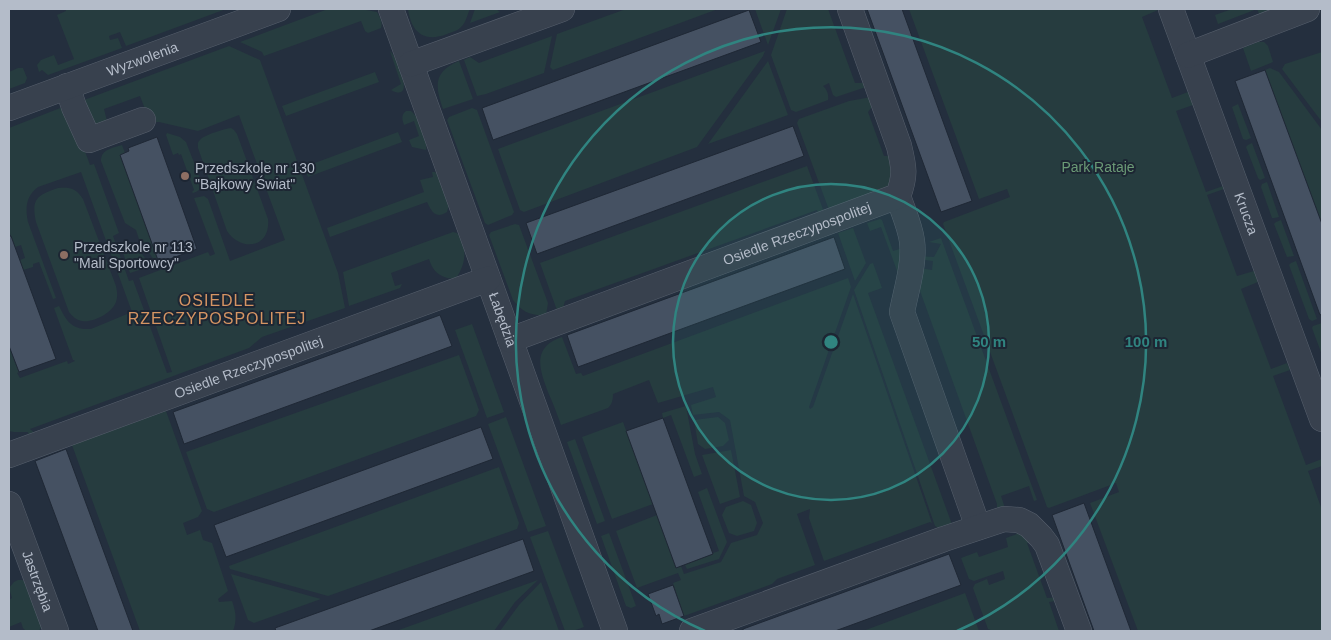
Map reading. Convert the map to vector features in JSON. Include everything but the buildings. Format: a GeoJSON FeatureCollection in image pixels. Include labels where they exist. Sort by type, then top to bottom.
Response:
{"type":"FeatureCollection","features":[{"type":"Feature","properties":{"kind":"street","name":"Wyzwolenia"},"geometry":{"type":"LineString","coordinates":[[9,108],[278,9]]}},
{"type":"Feature","properties":{"kind":"street","name":"Łabędzia"},"geometry":{"type":"LineString","coordinates":[[391,9],[615,631]]}},
{"type":"Feature","properties":{"kind":"street"},"geometry":{"type":"LineString","coordinates":[[411,64],[562,9]]}},
{"type":"Feature","properties":{"kind":"street"},"geometry":{"type":"LineString","coordinates":[[850,9],[899,146],[904,166],[902,185],[898,196],[910,228],[913,243],[902,312],[978,527]]}},
{"type":"Feature","properties":{"kind":"street","name":"Krucza"},"geometry":{"type":"LineString","coordinates":[[1171,9],[1322,418]]}},
{"type":"Feature","properties":{"kind":"street"},"geometry":{"type":"LineString","coordinates":[[1188,55],[1307,9]]}},
{"type":"Feature","properties":{"kind":"street"},"geometry":{"type":"LineString","coordinates":[[67,86],[89,140],[143,120]]}},
{"type":"Feature","properties":{"kind":"street","name":"Osiedle Rzeczypospolitej"},"geometry":{"type":"LineString","coordinates":[[510,340],[898,196]]}},
{"type":"Feature","properties":{"kind":"street","name":"Osiedle Rzeczypospolitej"},"geometry":{"type":"LineString","coordinates":[[9,455],[488,279]]}},
{"type":"Feature","properties":{"kind":"street","name":"Jastrzębia"},"geometry":{"type":"LineString","coordinates":[[9,504],[56,631]]}},
{"type":"Feature","properties":{"kind":"street"},"geometry":{"type":"LineString","coordinates":[[692,631],[1004,519],[1019,520],[1029,525],[1047,545],[1079,631]]}},
{"type":"Feature","properties":{"kind":"green space"},"geometry":{"type":"Polygon","coordinates":[[[66,9],[226,9],[126,46],[120,32],[109,36],[110,40],[118,38],[122,48],[48,75],[42,70],[39,72],[37,65],[41,60],[54,55],[58,65],[74,59],[57,15],[66,11],[66,9]]]}},
{"type":"Feature","properties":{"kind":"green space"},"geometry":{"type":"Polygon","coordinates":[[[328,9],[361,9],[377,12],[382,26],[368,33],[365,31],[361,21],[264,56],[262,52],[240,42],[328,9]]]}},
{"type":"Feature","properties":{"kind":"green space"},"geometry":{"type":"Polygon","coordinates":[[[408,9],[470,9],[460,28],[447,34],[432,37],[420,34],[412,24],[408,9]]]}},
{"type":"Feature","properties":{"kind":"green space"},"geometry":{"type":"Polygon","coordinates":[[[475,9],[496,9],[500,12],[470,23],[475,9]]]}},
{"type":"Feature","properties":{"kind":"green space"},"geometry":{"type":"Polygon","coordinates":[[[626,9],[718,9],[553,70],[550,67],[557,34],[626,9]]]}},
{"type":"Feature","properties":{"kind":"green space"},"geometry":{"type":"Polygon","coordinates":[[[755,9],[781,9],[768,45],[755,9]]]}},
{"type":"Feature","properties":{"kind":"green space"},"geometry":{"type":"Polygon","coordinates":[[[787,9],[828,9],[855,83],[871,83],[872,85],[836,97],[833,95],[829,83],[823,86],[826,89],[828,100],[796,112],[791,110],[771,55],[787,9]]]}},
{"type":"Feature","properties":{"kind":"green space","name":"Park Rataje"},"geometry":{"type":"Polygon","coordinates":[[[909,9],[1158,9],[1142,17],[1172,98],[1188,92],[1193,105],[1176,111],[1206,192],[1223,186],[1224,189],[1207,195],[1237,276],[1254,271],[1258,282],[1241,289],[1271,369],[1287,363],[1290,370],[1273,376],[1306,465],[1322,459],[1322,466],[1308,471],[1322,510],[1322,631],[1138,631],[1090,503],[1119,492],[1116,483],[1049,508],[1047,507],[943,224],[1010,197],[1007,189],[979,199],[909,9]]]}},
{"type":"Feature","properties":{"kind":"green space"},"geometry":{"type":"Polygon","coordinates":[[[1232,9],[1257,9],[1218,24],[1215,15],[1232,9]]]}},
{"type":"Feature","properties":{"kind":"green space"},"geometry":{"type":"Polygon","coordinates":[[[1257,9],[1267,9],[1269,17],[1262,20],[1257,9]]]}},
{"type":"Feature","properties":{"kind":"green space"},"geometry":{"type":"Polygon","coordinates":[[[552,36],[544,73],[477,96],[464,60],[470,57],[479,63],[552,36]]]}},
{"type":"Feature","properties":{"kind":"green space"},"geometry":{"type":"Polygon","coordinates":[[[1258,42],[1264,42],[1268,46],[1273,62],[1251,71],[1243,48],[1258,42]]]}},
{"type":"Feature","properties":{"kind":"green space"},"geometry":{"type":"Polygon","coordinates":[[[229,46],[260,60],[338,273],[345,308],[262,337],[249,348],[30,429],[38,436],[29,439],[28,432],[9,431],[9,346],[20,378],[67,361],[68,364],[75,361],[54,308],[59,306],[71,324],[84,329],[91,329],[132,312],[81,172],[38,187],[31,194],[27,203],[28,222],[56,298],[53,299],[39,262],[33,264],[33,267],[23,270],[20,260],[25,258],[21,245],[15,247],[9,231],[9,128],[68,105],[90,165],[94,164],[119,233],[113,236],[129,281],[133,280],[167,373],[172,372],[139,278],[208,252],[210,256],[215,254],[194,198],[204,196],[208,199],[230,261],[285,240],[239,115],[198,131],[159,122],[150,122],[140,96],[104,109],[107,121],[95,129],[84,100],[229,46]]]}},
{"type":"Feature","properties":{"kind":"green space"},"geometry":{"type":"Polygon","coordinates":[[[390,51],[397,61],[403,78],[403,91],[399,93],[391,90],[401,84],[390,51]]]}},
{"type":"Feature","properties":{"kind":"green space"},"geometry":{"type":"Polygon","coordinates":[[[765,51],[697,147],[524,212],[520,210],[498,149],[765,51]]]}},
{"type":"Feature","properties":{"kind":"green space"},"geometry":{"type":"Polygon","coordinates":[[[1322,52],[1322,122],[1282,69],[1285,64],[1322,52]]]}},
{"type":"Feature","properties":{"kind":"green space"},"geometry":{"type":"Polygon","coordinates":[[[459,61],[473,99],[443,109],[438,93],[438,80],[444,70],[459,61]]]}},
{"type":"Feature","properties":{"kind":"green space"},"geometry":{"type":"Polygon","coordinates":[[[768,61],[788,115],[708,144],[768,61]]]}},
{"type":"Feature","properties":{"kind":"green space"},"geometry":{"type":"Polygon","coordinates":[[[23,68],[27,78],[25,83],[9,89],[9,72],[23,68]]]}},
{"type":"Feature","properties":{"kind":"green space"},"geometry":{"type":"Polygon","coordinates":[[[1270,68],[1279,72],[1322,130],[1322,224],[1265,70],[1270,68]]]}},
{"type":"Feature","properties":{"kind":"green space"},"geometry":{"type":"Polygon","coordinates":[[[375,72],[379,82],[286,116],[282,106],[375,72]]]}},
{"type":"Feature","properties":{"kind":"green space"},"geometry":{"type":"Polygon","coordinates":[[[876,95],[878,99],[868,112],[884,156],[898,156],[889,191],[829,210],[797,123],[799,119],[849,101],[876,95]]]}},
{"type":"Feature","properties":{"kind":"green space"},"geometry":{"type":"Polygon","coordinates":[[[1238,104],[1251,138],[1246,140],[1243,139],[1232,107],[1238,104]]]}},
{"type":"Feature","properties":{"kind":"green space"},"geometry":{"type":"Polygon","coordinates":[[[472,108],[477,110],[514,212],[512,215],[488,225],[485,223],[447,120],[449,117],[472,108]]]}},
{"type":"Feature","properties":{"kind":"green space"},"geometry":{"type":"Polygon","coordinates":[[[406,111],[411,111],[420,123],[426,141],[426,150],[412,147],[409,140],[419,136],[414,121],[404,125],[402,117],[406,111]]]}},
{"type":"Feature","properties":{"kind":"green space"},"geometry":{"type":"Polygon","coordinates":[[[231,128],[237,134],[268,219],[268,228],[265,236],[254,244],[240,242],[227,231],[198,148],[198,143],[202,138],[214,132],[231,128]]]}},
{"type":"Feature","properties":{"kind":"green space"},"geometry":{"type":"Polygon","coordinates":[[[398,132],[402,142],[308,177],[304,167],[398,132]]]}},
{"type":"Feature","properties":{"kind":"green space"},"geometry":{"type":"Polygon","coordinates":[[[167,133],[180,137],[186,142],[202,183],[200,188],[193,193],[194,190],[181,154],[173,155],[167,133]]]}},
{"type":"Feature","properties":{"kind":"green space"},"geometry":{"type":"Polygon","coordinates":[[[1252,143],[1265,178],[1260,180],[1246,147],[1252,143]]]}},
{"type":"Feature","properties":{"kind":"green space"},"geometry":{"type":"Polygon","coordinates":[[[122,145],[125,153],[120,155],[159,263],[157,264],[139,239],[136,230],[125,223],[101,161],[105,151],[122,145]]]}},
{"type":"Feature","properties":{"kind":"green space"},"geometry":{"type":"Polygon","coordinates":[[[807,166],[824,212],[819,221],[817,210],[565,301],[559,316],[540,263],[807,166]]]}},
{"type":"Feature","properties":{"kind":"green space"},"geometry":{"type":"Polygon","coordinates":[[[432,172],[438,174],[449,205],[447,212],[439,215],[434,213],[427,202],[330,237],[327,228],[424,192],[420,180],[433,177],[432,172]]]}},
{"type":"Feature","properties":{"kind":"green space"},"geometry":{"type":"Polygon","coordinates":[[[1267,182],[1279,217],[1272,218],[1261,187],[1262,184],[1267,182]]]}},
{"type":"Feature","properties":{"kind":"green space"},"geometry":{"type":"Polygon","coordinates":[[[58,188],[72,189],[78,192],[83,199],[116,286],[117,298],[114,306],[97,319],[80,320],[74,318],[69,312],[36,222],[34,208],[37,199],[45,193],[58,188]]]}},
{"type":"Feature","properties":{"kind":"green space"},"geometry":{"type":"Polygon","coordinates":[[[880,219],[893,251],[903,248],[900,279],[881,227],[870,231],[867,223],[880,219]]]}},
{"type":"Feature","properties":{"kind":"green space"},"geometry":{"type":"Polygon","coordinates":[[[1281,220],[1294,256],[1287,257],[1274,224],[1281,220]]]}},
{"type":"Feature","properties":{"kind":"green space"},"geometry":{"type":"Polygon","coordinates":[[[515,224],[519,225],[548,303],[546,315],[536,315],[527,312],[520,308],[513,300],[489,235],[491,232],[515,224]]]}},
{"type":"Feature","properties":{"kind":"green space"},"geometry":{"type":"Polygon","coordinates":[[[853,228],[866,263],[855,281],[838,233],[853,228]]]}},
{"type":"Feature","properties":{"kind":"green space"},"geometry":{"type":"Polygon","coordinates":[[[453,232],[457,233],[461,238],[464,250],[464,261],[456,278],[446,278],[440,275],[435,271],[429,259],[391,273],[395,286],[402,284],[400,288],[349,306],[343,272],[453,232]]]}},
{"type":"Feature","properties":{"kind":"green space"},"geometry":{"type":"Polygon","coordinates":[[[941,238],[1037,500],[1034,501],[1029,486],[1001,496],[1006,511],[997,508],[915,277],[919,268],[932,270],[933,261],[918,259],[918,256],[934,257],[941,244],[929,242],[941,238]]]}},
{"type":"Feature","properties":{"kind":"green space"},"geometry":{"type":"Polygon","coordinates":[[[133,242],[151,266],[130,273],[121,247],[133,242]]]}},
{"type":"Feature","properties":{"kind":"green space"},"geometry":{"type":"Polygon","coordinates":[[[1296,261],[1317,319],[1312,321],[1309,319],[1289,265],[1296,261]]]}},
{"type":"Feature","properties":{"kind":"green space"},"geometry":{"type":"Polygon","coordinates":[[[873,263],[882,288],[868,293],[954,530],[945,533],[935,526],[854,290],[870,264],[873,263]]]}},
{"type":"Feature","properties":{"kind":"green space"},"geometry":{"type":"Polygon","coordinates":[[[848,278],[851,287],[809,407],[810,409],[813,407],[853,294],[932,523],[930,522],[824,561],[809,518],[810,509],[797,514],[815,565],[777,579],[772,584],[684,616],[673,583],[681,580],[678,573],[637,588],[616,531],[657,515],[676,568],[681,566],[684,574],[721,562],[731,543],[757,535],[763,523],[755,502],[744,496],[730,420],[719,412],[693,415],[691,405],[716,397],[713,387],[658,403],[649,380],[613,394],[612,402],[608,408],[561,425],[542,375],[540,360],[542,353],[552,341],[562,337],[576,374],[581,373],[583,376],[848,278]]]}},
{"type":"Feature","properties":{"kind":"green space"},"geometry":{"type":"Polygon","coordinates":[[[1322,323],[1322,355],[1312,328],[1322,323]]]}},
{"type":"Feature","properties":{"kind":"green space"},"geometry":{"type":"Polygon","coordinates":[[[472,324],[504,412],[487,418],[455,330],[472,324]]]}},
{"type":"Feature","properties":{"kind":"green space"},"geometry":{"type":"Polygon","coordinates":[[[459,355],[479,410],[476,416],[214,512],[207,509],[186,452],[459,355]]]}},
{"type":"Feature","properties":{"kind":"green space"},"geometry":{"type":"Polygon","coordinates":[[[686,406],[695,454],[702,474],[694,477],[671,415],[663,418],[662,413],[686,406]]]}},
{"type":"Feature","properties":{"kind":"green space"},"geometry":{"type":"Polygon","coordinates":[[[166,411],[202,511],[198,517],[183,523],[187,535],[200,530],[203,540],[212,543],[228,591],[218,599],[219,602],[232,601],[236,616],[233,631],[140,631],[72,445],[166,411]]]}},
{"type":"Feature","properties":{"kind":"green space"},"geometry":{"type":"Polygon","coordinates":[[[506,417],[546,526],[528,532],[488,424],[506,417]]]}},
{"type":"Feature","properties":{"kind":"green space"},"geometry":{"type":"Polygon","coordinates":[[[718,417],[725,423],[729,440],[723,446],[705,449],[698,444],[694,420],[718,417]]]}},
{"type":"Feature","properties":{"kind":"green space"},"geometry":{"type":"Polygon","coordinates":[[[623,422],[653,504],[612,519],[582,437],[623,422]]]}},
{"type":"Feature","properties":{"kind":"green space"},"geometry":{"type":"Polygon","coordinates":[[[575,439],[605,521],[597,524],[567,442],[575,439]]]}},
{"type":"Feature","properties":{"kind":"green space"},"geometry":{"type":"Polygon","coordinates":[[[731,450],[740,497],[720,504],[702,455],[731,450]]]}},
{"type":"Feature","properties":{"kind":"green space"},"geometry":{"type":"Polygon","coordinates":[[[499,467],[519,523],[517,529],[328,596],[230,569],[229,566],[499,467]]]}},
{"type":"Feature","properties":{"kind":"green space"},"geometry":{"type":"Polygon","coordinates":[[[707,488],[727,542],[719,559],[687,569],[685,565],[719,551],[698,492],[707,488]]]}},
{"type":"Feature","properties":{"kind":"green space"},"geometry":{"type":"Polygon","coordinates":[[[743,501],[751,505],[757,523],[754,531],[737,536],[729,533],[722,515],[726,507],[743,501]]]}},
{"type":"Feature","properties":{"kind":"green space"},"geometry":{"type":"Polygon","coordinates":[[[548,531],[584,627],[573,631],[565,631],[530,537],[548,531]]]}},
{"type":"Feature","properties":{"kind":"green space"},"geometry":{"type":"Polygon","coordinates":[[[1016,531],[1039,544],[1027,543],[1047,598],[1061,597],[1062,600],[1049,602],[1059,631],[993,631],[988,629],[973,588],[975,584],[987,579],[989,585],[1005,579],[1003,571],[974,581],[969,579],[961,558],[977,552],[979,557],[1008,547],[1006,538],[1017,534],[1016,531]]]}},
{"type":"Feature","properties":{"kind":"green space"},"geometry":{"type":"Polygon","coordinates":[[[609,533],[636,606],[631,608],[626,606],[601,536],[609,533]]]}},
{"type":"Feature","properties":{"kind":"green space"},"geometry":{"type":"Polygon","coordinates":[[[231,574],[321,599],[254,623],[248,620],[231,574]]]}},
{"type":"Feature","properties":{"kind":"green space"},"geometry":{"type":"Polygon","coordinates":[[[18,580],[27,582],[42,625],[39,631],[26,631],[21,622],[9,627],[9,600],[12,598],[9,588],[18,580]]]}},
{"type":"Feature","properties":{"kind":"green space"},"geometry":{"type":"Polygon","coordinates":[[[538,580],[515,602],[494,631],[396,631],[538,580]]]}},
{"type":"Feature","properties":{"kind":"green space"},"geometry":{"type":"Polygon","coordinates":[[[541,582],[559,631],[500,631],[519,605],[541,582]]]}},
{"type":"Feature","properties":{"kind":"green space"},"geometry":{"type":"Polygon","coordinates":[[[965,593],[979,631],[863,631],[965,593]]]}},
{"type":"Feature","properties":{"kind":"place","name":"Przedszkole nr 130 \"Bajkowy Świat\""},"geometry":{"type":"Point","coordinates":[185,176]}},
{"type":"Feature","properties":{"kind":"place","name":"Przedszkole nr 113 \"Mali Sportowcy\""},"geometry":{"type":"Point","coordinates":[64,255]}},
{"type":"Feature","properties":{"kind":"district","name":"OSIEDLE RZECZYPOSPOLITEJ"},"geometry":{"type":"Point","coordinates":[217,309]}}]}
